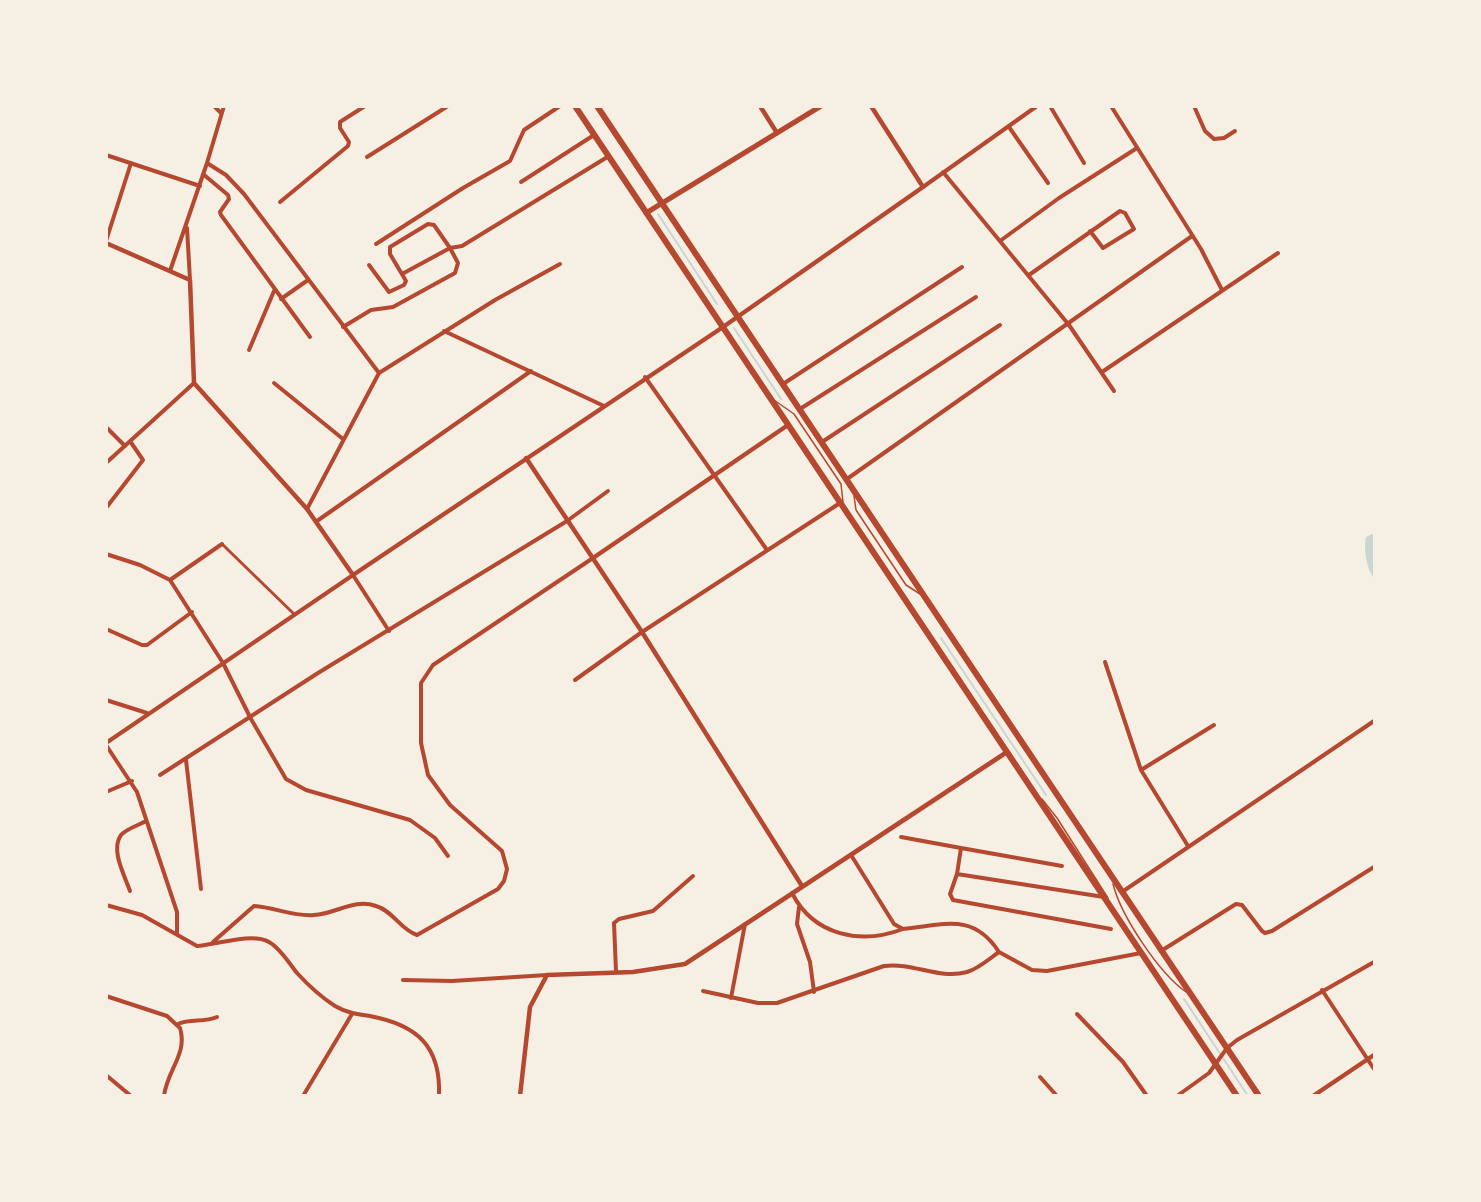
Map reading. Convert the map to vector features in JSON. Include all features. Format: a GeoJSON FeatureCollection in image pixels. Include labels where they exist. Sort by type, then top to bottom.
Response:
{"type":"FeatureCollection","features":[{"type":"Feature","properties":{"kind":"highway"},"geometry":{"type":"LineString","coordinates":[[575,106],[1218,1063],[1237,1095]]}},
{"type":"Feature","properties":{"kind":"highway"},"geometry":{"type":"LineString","coordinates":[[598,108],[1226,1050],[1259,1095]]}},
{"type":"Feature","properties":{"kind":"main road"},"geometry":{"type":"LineString","coordinates":[[646,213],[821,106]]}},
{"type":"Feature","properties":{"kind":"street"},"geometry":{"type":"LineString","coordinates":[[214,106],[221,113]]}},
{"type":"Feature","properties":{"kind":"street"},"geometry":{"type":"LineString","coordinates":[[170,271],[200,186],[224,106]]}},
{"type":"Feature","properties":{"kind":"street"},"geometry":{"type":"LineString","coordinates":[[280,202],[348,146],[349,142],[340,128],[340,122],[365,106]]}},
{"type":"Feature","properties":{"kind":"street"},"geometry":{"type":"LineString","coordinates":[[367,157],[448,106]]}},
{"type":"Feature","properties":{"kind":"street"},"geometry":{"type":"LineString","coordinates":[[376,244],[510,161],[524,130],[560,106]]}},
{"type":"Feature","properties":{"kind":"street"},"geometry":{"type":"LineString","coordinates":[[760,106],[777,133]]}},
{"type":"Feature","properties":{"kind":"street"},"geometry":{"type":"LineString","coordinates":[[871,106],[923,187]]}},
{"type":"Feature","properties":{"kind":"street"},"geometry":{"type":"LineString","coordinates":[[177,934],[177,912],[132,781],[106,744],[294,614],[645,377],[723,327],[1037,106]]}},
{"type":"Feature","properties":{"kind":"street"},"geometry":{"type":"LineString","coordinates":[[1050,106],[1084,163]]}},
{"type":"Feature","properties":{"kind":"street"},"geometry":{"type":"LineString","coordinates":[[1111,106],[1192,236],[1222,290]]}},
{"type":"Feature","properties":{"kind":"street"},"geometry":{"type":"LineString","coordinates":[[1194,106],[1205,131],[1214,139],[1224,138],[1235,131]]}},
{"type":"Feature","properties":{"kind":"street"},"geometry":{"type":"LineString","coordinates":[[1009,126],[1048,183]]}},
{"type":"Feature","properties":{"kind":"street"},"geometry":{"type":"LineString","coordinates":[[520,182],[594,135]]}},
{"type":"Feature","properties":{"kind":"street"},"geometry":{"type":"LineString","coordinates":[[1000,241],[1059,198],[1137,148]]}},
{"type":"Feature","properties":{"kind":"street"},"geometry":{"type":"LineString","coordinates":[[106,154],[200,186]]}},
{"type":"Feature","properties":{"kind":"street"},"geometry":{"type":"LineString","coordinates":[[402,274],[450,248],[462,246],[609,156]]}},
{"type":"Feature","properties":{"kind":"street"},"geometry":{"type":"LineString","coordinates":[[131,163],[106,242],[190,280]]}},
{"type":"Feature","properties":{"kind":"street"},"geometry":{"type":"LineString","coordinates":[[207,163],[226,175],[244,194],[379,373]]}},
{"type":"Feature","properties":{"kind":"street"},"geometry":{"type":"LineString","coordinates":[[943,172],[1069,325],[1114,391]]}},
{"type":"Feature","properties":{"kind":"street"},"geometry":{"type":"LineString","coordinates":[[203,174],[228,195],[229,199],[220,213],[310,337]]}},
{"type":"Feature","properties":{"kind":"street"},"geometry":{"type":"LineString","coordinates":[[1029,275],[1090,231],[1120,211],[1125,213],[1134,229],[1103,248],[1090,231]]}},
{"type":"Feature","properties":{"kind":"street"},"geometry":{"type":"LineString","coordinates":[[187,224],[195,383],[307,508],[389,631]]}},
{"type":"Feature","properties":{"kind":"street"},"geometry":{"type":"LineString","coordinates":[[343,327],[371,310],[393,307],[455,273],[458,263],[434,225],[428,224],[390,247],[390,254],[406,284],[389,292],[369,265]]}},
{"type":"Feature","properties":{"kind":"street"},"geometry":{"type":"LineString","coordinates":[[847,479],[1069,325],[1192,236]]}},
{"type":"Feature","properties":{"kind":"street"},"geometry":{"type":"LineString","coordinates":[[1102,372],[1278,253]]}},
{"type":"Feature","properties":{"kind":"street"},"geometry":{"type":"LineString","coordinates":[[307,508],[379,373],[444,331],[560,264]]}},
{"type":"Feature","properties":{"kind":"street"},"geometry":{"type":"LineString","coordinates":[[783,384],[962,267]]}},
{"type":"Feature","properties":{"kind":"street"},"geometry":{"type":"LineString","coordinates":[[281,299],[308,280]]}},
{"type":"Feature","properties":{"kind":"street"},"geometry":{"type":"LineString","coordinates":[[249,350],[275,290]]}},
{"type":"Feature","properties":{"kind":"street"},"geometry":{"type":"LineString","coordinates":[[800,409],[976,297]]}},
{"type":"Feature","properties":{"kind":"street"},"geometry":{"type":"LineString","coordinates":[[822,442],[1000,325]]}},
{"type":"Feature","properties":{"kind":"street"},"geometry":{"type":"LineString","coordinates":[[444,331],[604,406]]}},
{"type":"Feature","properties":{"kind":"street"},"geometry":{"type":"LineString","coordinates":[[317,521],[531,371]]}},
{"type":"Feature","properties":{"kind":"street"},"geometry":{"type":"LineString","coordinates":[[645,377],[767,550]]}},
{"type":"Feature","properties":{"kind":"street"},"geometry":{"type":"LineString","coordinates":[[106,463],[195,383]]}},
{"type":"Feature","properties":{"kind":"street"},"geometry":{"type":"LineString","coordinates":[[274,383],[344,439]]}},
{"type":"Feature","properties":{"kind":"street"},"geometry":{"type":"LineString","coordinates":[[213,942],[254,906],[271,907],[311,916],[326,914],[352,904],[369,903],[390,913],[411,933],[417,935],[498,889],[504,881],[507,868],[502,851],[450,805],[428,775],[421,743],[421,683],[433,665],[788,425]]}},
{"type":"Feature","properties":{"kind":"street"},"geometry":{"type":"LineString","coordinates":[[106,427],[125,446]]}},
{"type":"Feature","properties":{"kind":"street"},"geometry":{"type":"LineString","coordinates":[[106,508],[142,460],[130,441]]}},
{"type":"Feature","properties":{"kind":"street"},"geometry":{"type":"LineString","coordinates":[[526,458],[642,632],[802,886]]}},
{"type":"Feature","properties":{"kind":"street"},"geometry":{"type":"LineString","coordinates":[[160,775],[251,719],[318,673],[567,521],[608,491]]}},
{"type":"Feature","properties":{"kind":"street"},"geometry":{"type":"LineString","coordinates":[[575,680],[642,632],[840,503]]}},
{"type":"Feature","properties":{"kind":"street"},"geometry":{"type":"LineString","coordinates":[[170,580],[222,544],[294,614]]}},
{"type":"Feature","properties":{"kind":"street"},"geometry":{"type":"LineString","coordinates":[[106,554],[140,565],[170,580],[223,663],[281,774],[294,786],[410,820],[435,838],[448,856]]}},
{"type":"Feature","properties":{"kind":"street"},"geometry":{"type":"LineString","coordinates":[[106,629],[142,645],[147,645],[192,612]]}},
{"type":"Feature","properties":{"kind":"street"},"geometry":{"type":"LineString","coordinates":[[1105,662],[1141,770],[1188,846]]}},
{"type":"Feature","properties":{"kind":"street"},"geometry":{"type":"LineString","coordinates":[[106,700],[148,713]]}},
{"type":"Feature","properties":{"kind":"street"},"geometry":{"type":"LineString","coordinates":[[1121,893],[1374,721]]}},
{"type":"Feature","properties":{"kind":"street"},"geometry":{"type":"LineString","coordinates":[[1141,770],[1214,724]]}},
{"type":"Feature","properties":{"kind":"street"},"geometry":{"type":"LineString","coordinates":[[404,980],[452,981],[616,972],[685,964],[1007,752]]}},
{"type":"Feature","properties":{"kind":"street"},"geometry":{"type":"LineString","coordinates":[[186,760],[201,889]]}},
{"type":"Feature","properties":{"kind":"street"},"geometry":{"type":"LineString","coordinates":[[106,792],[132,781]]}},
{"type":"Feature","properties":{"kind":"street"},"geometry":{"type":"LineString","coordinates":[[130,891],[117,854],[118,842],[122,834],[146,821]]}},
{"type":"Feature","properties":{"kind":"street"},"geometry":{"type":"LineString","coordinates":[[901,837],[1062,866]]}},
{"type":"Feature","properties":{"kind":"street"},"geometry":{"type":"LineString","coordinates":[[961,848],[957,874],[950,894],[953,900],[1111,929]]}},
{"type":"Feature","properties":{"kind":"street"},"geometry":{"type":"LineString","coordinates":[[851,855],[892,922],[903,929]]}},
{"type":"Feature","properties":{"kind":"street"},"geometry":{"type":"LineString","coordinates":[[1161,951],[1236,904],[1242,905],[1262,931],[1265,933],[1272,931],[1374,867]]}},
{"type":"Feature","properties":{"kind":"street"},"geometry":{"type":"LineString","coordinates":[[957,874],[1105,897]]}},
{"type":"Feature","properties":{"kind":"street"},"geometry":{"type":"LineString","coordinates":[[616,972],[614,922],[653,911],[693,876]]}},
{"type":"Feature","properties":{"kind":"street"},"geometry":{"type":"LineString","coordinates":[[792,892],[800,907],[823,926],[848,936],[870,938],[903,929],[967,924],[988,936],[999,952],[1040,971],[1142,952]]}},
{"type":"Feature","properties":{"kind":"street"},"geometry":{"type":"LineString","coordinates":[[106,904],[142,915],[197,946],[213,942],[259,939],[269,942],[321,995],[352,1014],[388,1021],[420,1037],[438,1062],[439,1095]]}},
{"type":"Feature","properties":{"kind":"street"},"geometry":{"type":"LineString","coordinates":[[800,907],[797,924],[810,962],[814,992]]}},
{"type":"Feature","properties":{"kind":"street"},"geometry":{"type":"LineString","coordinates":[[731,998],[745,924]]}},
{"type":"Feature","properties":{"kind":"street"},"geometry":{"type":"LineString","coordinates":[[703,991],[767,1004],[814,992],[884,966],[896,964],[944,974],[966,973],[999,952]]}},
{"type":"Feature","properties":{"kind":"street"},"geometry":{"type":"LineString","coordinates":[[1178,1095],[1218,1063],[1226,1050],[1322,990],[1374,962]]}},
{"type":"Feature","properties":{"kind":"street"},"geometry":{"type":"LineString","coordinates":[[520,1095],[530,1007],[547,975]]}},
{"type":"Feature","properties":{"kind":"street"},"geometry":{"type":"LineString","coordinates":[[1322,990],[1374,1069]]}},
{"type":"Feature","properties":{"kind":"street"},"geometry":{"type":"LineString","coordinates":[[106,996],[167,1016],[178,1024],[183,1039],[181,1053],[164,1095]]}},
{"type":"Feature","properties":{"kind":"street"},"geometry":{"type":"LineString","coordinates":[[303,1095],[352,1014]]}},
{"type":"Feature","properties":{"kind":"street"},"geometry":{"type":"LineString","coordinates":[[1077,1014],[1123,1062],[1147,1095]]}},
{"type":"Feature","properties":{"kind":"street"},"geometry":{"type":"LineString","coordinates":[[178,1024],[188,1020],[204,1021],[217,1017]]}},
{"type":"Feature","properties":{"kind":"street"},"geometry":{"type":"LineString","coordinates":[[1313,1095],[1374,1055]]}},
{"type":"Feature","properties":{"kind":"street"},"geometry":{"type":"LineString","coordinates":[[106,1075],[131,1095]]}},
{"type":"Feature","properties":{"kind":"street"},"geometry":{"type":"LineString","coordinates":[[1040,1077],[1057,1095]]}},
{"type":"Feature","properties":{"kind":"lane"},"geometry":{"type":"LineString","coordinates":[[592,106],[598,108]]}},
{"type":"Feature","properties":{"kind":"lane"},"geometry":{"type":"LineString","coordinates":[[771,398],[794,414],[841,484],[843,501],[840,503]]}},
{"type":"Feature","properties":{"kind":"lane"},"geometry":{"type":"LineString","coordinates":[[1028,783],[1057,818],[1102,885],[1114,911]]}},
{"type":"Feature","properties":{"kind":"lane"},"geometry":{"type":"LineString","coordinates":[[1112,879],[1123,912],[1168,978],[1192,996]]}},
{"type":"Feature","properties":{"kind":"shaded area"},"geometry":{"type":"Polygon","coordinates":[[[1374,533],[1374,578],[1368,565],[1365,547],[1366,537],[1374,533]]]}},
{"type":"Feature","properties":{"kind":"waterway"},"geometry":{"type":"LineString","coordinates":[[658,214],[717,304]]}},
{"type":"Feature","properties":{"kind":"waterway"},"geometry":{"type":"LineString","coordinates":[[734,328],[781,399]]}},
{"type":"Feature","properties":{"kind":"waterway"},"geometry":{"type":"LineString","coordinates":[[941,638],[1046,795]]}},
{"type":"Feature","properties":{"kind":"waterway"},"geometry":{"type":"LineString","coordinates":[[1184,999],[1248,1096]]}}]}
